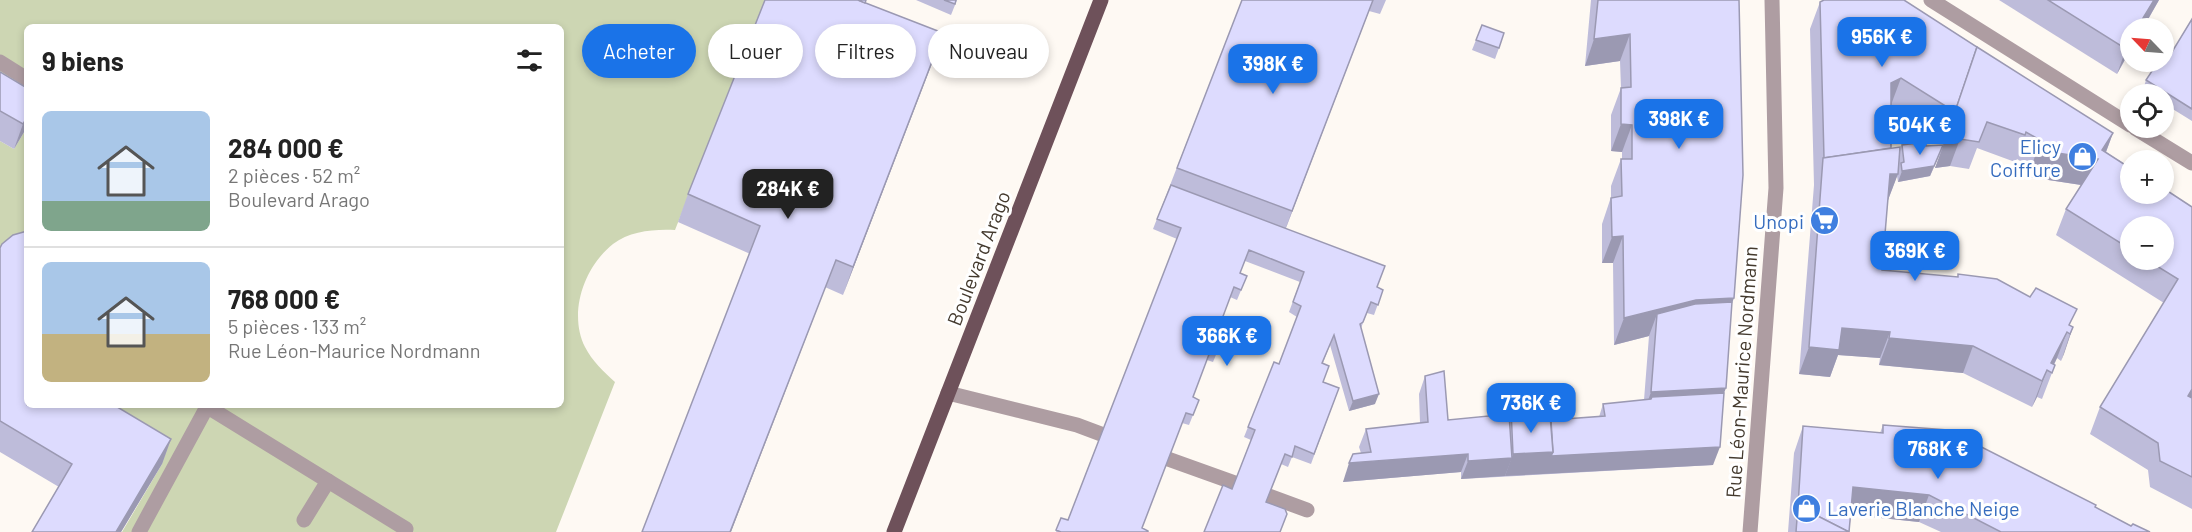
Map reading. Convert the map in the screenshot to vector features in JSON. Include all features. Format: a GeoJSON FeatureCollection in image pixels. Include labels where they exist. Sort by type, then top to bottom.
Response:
{"type":"FeatureCollection","features":[{"type":"Feature","properties":{"kind":"main road","name":"Boulevard Arago"},"geometry":{"type":"LineString","coordinates":[[894,532],[1101,0]]}},
{"type":"Feature","properties":{"kind":"street","name":"Rue Léon-Maurice Nordmann"},"geometry":{"type":"LineString","coordinates":[[1750,532],[1776,188],[1772,0]]}},
{"type":"Feature","properties":{"kind":"street"},"geometry":{"type":"LineString","coordinates":[[1931,0],[2120,119]]}},
{"type":"Feature","properties":{"kind":"street"},"geometry":{"type":"LineString","coordinates":[[0,63],[24,77]]}},
{"type":"Feature","properties":{"kind":"street"},"geometry":{"type":"LineString","coordinates":[[2150,138],[2192,164]]}},
{"type":"Feature","properties":{"kind":"street"},"geometry":{"type":"LineString","coordinates":[[948,393],[1077,425],[1101,434]]}},
{"type":"Feature","properties":{"kind":"street"},"geometry":{"type":"LineString","coordinates":[[138,532],[207,408]]}},
{"type":"Feature","properties":{"kind":"street"},"geometry":{"type":"LineString","coordinates":[[211,408],[406,529]]}},
{"type":"Feature","properties":{"kind":"street"},"geometry":{"type":"LineString","coordinates":[[1168,459],[1235,483]]}},
{"type":"Feature","properties":{"kind":"street"},"geometry":{"type":"LineString","coordinates":[[304,520],[328,481]]}},
{"type":"Feature","properties":{"kind":"street"},"geometry":{"type":"LineString","coordinates":[[1269,496],[1306,510]]}},
{"type":"Feature","properties":{"kind":"green space"},"geometry":{"type":"Polygon","coordinates":[[[0,0],[766,0],[757,24],[708,24],[708,78],[735,78],[675,230],[642,232],[627,236],[613,244],[603,254],[587,278],[579,306],[580,334],[591,357],[615,382],[556,532],[122,532],[162,464],[66,408],[564,408],[564,24],[24,24],[24,116],[0,102],[0,0]]]}},
{"type":"Feature","properties":{"kind":"green space"},"geometry":{"type":"Polygon","coordinates":[[[24,132],[24,257],[0,263],[0,141],[14,149],[24,132]]]}},
{"type":"Feature","properties":{"kind":"building"},"geometry":{"type":"Polygon","coordinates":[[[765,0],[858,0],[928,27],[928,72],[853,267],[836,260],[730,532],[642,532],[760,226],[688,194],[734,78],[803,78],[803,24],[755,24],[765,0]]]}},
{"type":"Feature","properties":{"kind":"building"},"geometry":{"type":"Polygon","coordinates":[[[944,0],[956,0],[955,4],[944,0]]]}},
{"type":"Feature","properties":{"kind":"building"},"geometry":{"type":"Polygon","coordinates":[[[1242,0],[1373,0],[1292,211],[1177,168],[1242,0]]]}},
{"type":"Feature","properties":{"kind":"building"},"geometry":{"type":"Polygon","coordinates":[[[1598,0],[1739,0],[1743,175],[1734,298],[1696,300],[1624,318],[1623,236],[1612,237],[1611,198],[1622,196],[1621,159],[1632,159],[1632,125],[1621,124],[1621,88],[1631,87],[1630,34],[1594,39],[1598,0]]]}},
{"type":"Feature","properties":{"kind":"building"},"geometry":{"type":"Polygon","coordinates":[[[1824,0],[1904,0],[1977,47],[1955,112],[1901,78],[1891,83],[1891,148],[1824,158],[1820,2],[1824,0]]]}},
{"type":"Feature","properties":{"kind":"building"},"geometry":{"type":"Polygon","coordinates":[[[2048,0],[2154,0],[2143,18],[2120,18],[2120,45],[2048,0]]]}},
{"type":"Feature","properties":{"kind":"building"},"geometry":{"type":"Polygon","coordinates":[[[2192,19],[2192,109],[2174,98],[2174,84],[2152,84],[2146,80],[2151,72],[2174,72],[2174,49],[2192,19]]]}},
{"type":"Feature","properties":{"kind":"building"},"geometry":{"type":"Polygon","coordinates":[[[1482,25],[1504,33],[1499,48],[1476,40],[1482,25]]]}},
{"type":"Feature","properties":{"kind":"building"},"geometry":{"type":"Polygon","coordinates":[[[1977,47],[2113,133],[2102,150],[2120,162],[2120,204],[2174,204],[2174,195],[2192,207],[2192,389],[2188,396],[2192,398],[2192,477],[2160,461],[2158,443],[2100,407],[2178,279],[2163,270],[2174,270],[2174,216],[2120,216],[2120,243],[2066,209],[2098,159],[2037,150],[2040,140],[2026,132],[2025,135],[1987,122],[1979,142],[1960,139],[1945,141],[1977,47]]]}},
{"type":"Feature","properties":{"kind":"building"},"geometry":{"type":"Polygon","coordinates":[[[0,72],[24,86],[24,122],[23,124],[0,111],[0,72]]]}},
{"type":"Feature","properties":{"kind":"building"},"geometry":{"type":"Polygon","coordinates":[[[1925,142],[1926,146],[1943,145],[1934,166],[1902,171],[1901,163],[1904,162],[1902,145],[1925,142]]]}},
{"type":"Feature","properties":{"kind":"building"},"geometry":{"type":"Polygon","coordinates":[[[1900,147],[1898,174],[1890,174],[1882,270],[1958,277],[1958,274],[1997,279],[2030,297],[2036,288],[2077,309],[2069,325],[2073,327],[2070,334],[2067,332],[2051,363],[2055,365],[2052,373],[2047,370],[2042,381],[1973,346],[1889,338],[1890,332],[1842,328],[1839,350],[1809,347],[1823,158],[1900,147]]]}},
{"type":"Feature","properties":{"kind":"building"},"geometry":{"type":"Polygon","coordinates":[[[1171,185],[1385,266],[1377,287],[1383,290],[1378,305],[1371,302],[1360,324],[1379,394],[1353,401],[1334,335],[1322,363],[1329,366],[1323,382],[1339,388],[1314,454],[1295,446],[1292,457],[1285,454],[1266,502],[1285,509],[1287,514],[1280,532],[1204,532],[1223,485],[1232,489],[1255,430],[1248,427],[1274,362],[1279,364],[1301,306],[1293,302],[1304,272],[1249,250],[1240,273],[1247,276],[1241,290],[1234,287],[1216,335],[1223,338],[1217,352],[1211,349],[1193,397],[1199,400],[1193,415],[1186,413],[1142,528],[1148,532],[1061,532],[1056,530],[1061,518],[1068,520],[1181,228],[1157,219],[1171,185]]]}},
{"type":"Feature","properties":{"kind":"building"},"geometry":{"type":"Polygon","coordinates":[[[24,232],[24,408],[119,408],[171,439],[116,532],[32,532],[72,464],[0,421],[0,248],[13,235],[24,232]]]}},
{"type":"Feature","properties":{"kind":"building"},"geometry":{"type":"Polygon","coordinates":[[[1732,302],[1726,388],[1651,392],[1657,314],[1695,304],[1732,302]]]}},
{"type":"Feature","properties":{"kind":"building"},"geometry":{"type":"Polygon","coordinates":[[[1444,371],[1448,420],[1509,414],[1512,458],[1468,461],[1468,454],[1349,463],[1353,454],[1371,452],[1366,429],[1428,422],[1425,376],[1444,371]]]}},
{"type":"Feature","properties":{"kind":"building"},"geometry":{"type":"Polygon","coordinates":[[[1724,393],[1720,447],[1551,456],[1553,452],[1551,420],[1605,416],[1603,404],[1651,399],[1652,397],[1724,393]]]}},
{"type":"Feature","properties":{"kind":"building"},"geometry":{"type":"Polygon","coordinates":[[[1511,409],[1517,409],[1519,417],[1550,415],[1553,452],[1513,454],[1511,409]]]}},
{"type":"Feature","properties":{"kind":"building"},"geometry":{"type":"Polygon","coordinates":[[[1883,425],[1948,430],[2096,505],[2095,507],[2131,526],[2133,524],[2150,532],[2001,532],[1929,495],[1853,487],[1849,532],[1798,506],[1803,426],[1883,433],[1883,425]]]}},
{"type":"Feature","properties":{"kind":"building"},"geometry":{"type":"Polygon","coordinates":[[[1798,506],[1849,532],[1796,532],[1798,506]]]}},
{"type":"Feature","properties":{"kind":"place","name":"Elicy Coiffure"},"geometry":{"type":"Point","coordinates":[2082,157]}},
{"type":"Feature","properties":{"kind":"place","name":"Unopi"},"geometry":{"type":"Point","coordinates":[1825,221]}},
{"type":"Feature","properties":{"kind":"place","name":"Laverie Blanche Neige"},"geometry":{"type":"Point","coordinates":[1806,508]}}]}
